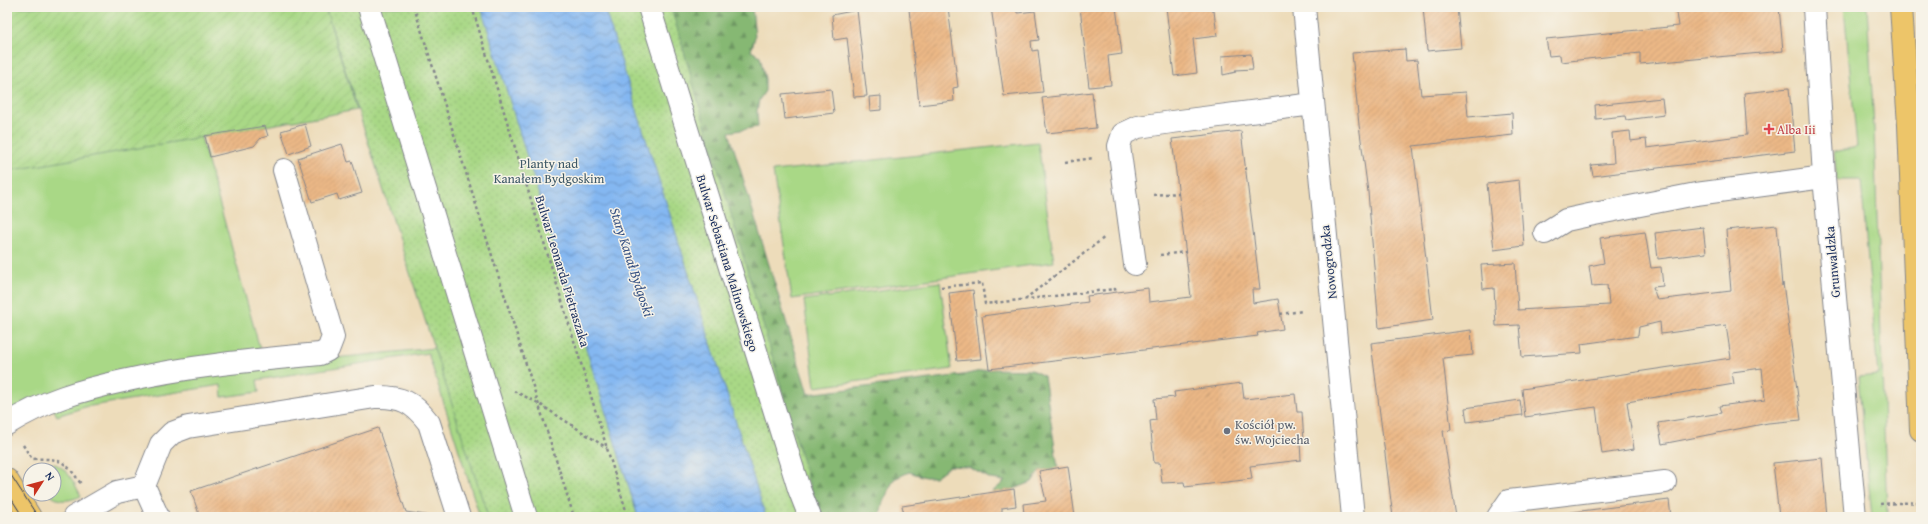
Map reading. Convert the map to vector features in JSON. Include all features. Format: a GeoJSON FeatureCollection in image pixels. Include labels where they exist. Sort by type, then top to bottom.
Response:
{"type":"FeatureCollection","features":[{"type":"Feature","properties":{"kind":"main road"},"geometry":{"type":"LineString","coordinates":[[1901,7],[1917,248],[1921,430]]}},
{"type":"Feature","properties":{"kind":"main road"},"geometry":{"type":"LineString","coordinates":[[7,480],[30,517]]}},
{"type":"Feature","properties":{"kind":"street"},"geometry":{"type":"LineString","coordinates":[[369,7],[484,376],[526,517]]}},
{"type":"Feature","properties":{"kind":"street","name":"Bulwar Sebastiana Malinowskiego"},"geometry":{"type":"LineString","coordinates":[[649,7],[799,489],[810,517]]}},
{"type":"Feature","properties":{"kind":"street","name":"Nowogrodzka"},"geometry":{"type":"LineString","coordinates":[[1304,7],[1353,517]]}},
{"type":"Feature","properties":{"kind":"street","name":"Grunwaldzka"},"geometry":{"type":"LineString","coordinates":[[1814,7],[1824,177],[1854,511]]}},
{"type":"Feature","properties":{"kind":"street"},"geometry":{"type":"LineString","coordinates":[[1135,264],[1119,146],[1123,134],[1129,130],[1172,122],[1313,104]]}},
{"type":"Feature","properties":{"kind":"street"},"geometry":{"type":"LineString","coordinates":[[7,424],[45,403],[98,386],[149,375],[222,363],[320,354],[328,350],[333,337],[284,170]]}},
{"type":"Feature","properties":{"kind":"street"},"geometry":{"type":"LineString","coordinates":[[1545,233],[1566,220],[1597,213],[1696,194],[1824,177]]}},
{"type":"Feature","properties":{"kind":"street"},"geometry":{"type":"LineString","coordinates":[[158,517],[144,486],[161,444],[172,433],[188,427],[375,397],[391,396],[408,402],[420,411],[428,423],[459,517]]}},
{"type":"Feature","properties":{"kind":"street"},"geometry":{"type":"LineString","coordinates":[[1498,517],[1509,501],[1665,482]]}},
{"type":"Feature","properties":{"kind":"street"},"geometry":{"type":"LineString","coordinates":[[83,511],[117,492],[144,486]]}},
{"type":"Feature","properties":{"kind":"path"},"geometry":{"type":"LineString","coordinates":[[414,7],[574,517]]}},
{"type":"Feature","properties":{"kind":"path","name":"Bulwar Leonarda Pietraszaka"},"geometry":{"type":"LineString","coordinates":[[472,7],[628,517]]}},
{"type":"Feature","properties":{"kind":"path"},"geometry":{"type":"LineString","coordinates":[[1024,299],[1129,218]]}},
{"type":"Feature","properties":{"kind":"path"},"geometry":{"type":"LineString","coordinates":[[941,287],[982,283],[985,304],[1115,289],[1116,292]]}},
{"type":"Feature","properties":{"kind":"path"},"geometry":{"type":"LineString","coordinates":[[1280,314],[1303,311]]}},
{"type":"Feature","properties":{"kind":"path"},"geometry":{"type":"LineString","coordinates":[[484,376],[538,403],[607,448]]}},
{"type":"Feature","properties":{"kind":"path"},"geometry":{"type":"LineString","coordinates":[[32,459],[56,459],[67,466],[79,482],[83,511]]}},
{"type":"Feature","properties":{"kind":"path"},"geometry":{"type":"LineString","coordinates":[[1854,511],[1921,502]]}},
{"type":"Feature","properties":{"kind":"green space"},"geometry":{"type":"Polygon","coordinates":[[[7,7],[325,7],[357,110],[7,171],[7,7]]]}},
{"type":"Feature","properties":{"kind":"green space"},"geometry":{"type":"Polygon","coordinates":[[[325,7],[522,517],[480,517],[428,353],[257,380],[259,392],[222,397],[221,385],[85,407],[57,416],[54,410],[74,400],[264,365],[435,348],[325,7]]]}},
{"type":"Feature","properties":{"kind":"green space","name":"Planty nad Kanałem Bydgoskim"},"geometry":{"type":"Polygon","coordinates":[[[325,7],[671,7],[811,490],[821,517],[488,517],[325,7]]]}},
{"type":"Feature","properties":{"kind":"green space"},"geometry":{"type":"Polygon","coordinates":[[[654,7],[752,7],[755,37],[751,51],[760,56],[765,79],[765,91],[759,100],[757,111],[758,127],[729,132],[808,394],[963,375],[989,369],[1031,370],[1044,376],[1058,468],[1039,471],[1032,482],[1014,489],[991,493],[1005,481],[991,479],[968,467],[950,466],[935,477],[925,477],[909,472],[894,479],[883,502],[879,517],[816,517],[654,7]]]}},
{"type":"Feature","properties":{"kind":"green space"},"geometry":{"type":"Polygon","coordinates":[[[1844,7],[1867,7],[1874,128],[1887,517],[1872,517],[1858,377],[1878,375],[1861,180],[1837,180],[1834,152],[1857,147],[1844,7]]]}},
{"type":"Feature","properties":{"kind":"green space"},"geometry":{"type":"Polygon","coordinates":[[[201,137],[260,349],[11,416],[7,410],[7,170],[201,137]]]}},
{"type":"Feature","properties":{"kind":"green space"},"geometry":{"type":"Polygon","coordinates":[[[1038,142],[1054,262],[792,299],[773,171],[1038,142]]]}},
{"type":"Feature","properties":{"kind":"green space"},"geometry":{"type":"Polygon","coordinates":[[[940,282],[952,369],[815,387],[804,300],[940,282]]]}},
{"type":"Feature","properties":{"kind":"green space"},"geometry":{"type":"Polygon","coordinates":[[[62,468],[68,474],[81,496],[62,500],[62,468]]]}},
{"type":"Feature","properties":{"kind":"water","name":"Stary Kanał Bydgoski"},"geometry":{"type":"Polygon","coordinates":[[[481,7],[604,7],[766,517],[638,517],[481,7]]]}},
{"type":"Feature","properties":{"kind":"building"},"geometry":{"type":"Polygon","coordinates":[[[924,7],[948,7],[958,87],[953,88],[954,101],[919,105],[909,9],[924,7]]]}},
{"type":"Feature","properties":{"kind":"building"},"geometry":{"type":"Polygon","coordinates":[[[991,7],[1016,7],[1017,13],[1035,11],[1039,40],[1031,41],[1032,51],[1038,50],[1043,92],[1004,96],[991,7]]]}},
{"type":"Feature","properties":{"kind":"building"},"geometry":{"type":"Polygon","coordinates":[[[1080,7],[1116,7],[1122,54],[1108,56],[1111,85],[1089,87],[1080,7]]]}},
{"type":"Feature","properties":{"kind":"building"},"geometry":{"type":"Polygon","coordinates":[[[1166,7],[1211,7],[1211,11],[1214,11],[1217,36],[1193,39],[1197,73],[1174,76],[1166,7]]]}},
{"type":"Feature","properties":{"kind":"building"},"geometry":{"type":"Polygon","coordinates":[[[1423,7],[1457,7],[1461,48],[1427,51],[1423,7]]]}},
{"type":"Feature","properties":{"kind":"building"},"geometry":{"type":"Polygon","coordinates":[[[1676,7],[1779,7],[1783,51],[1640,64],[1640,53],[1561,62],[1560,55],[1549,56],[1546,39],[1679,26],[1676,7]]]}},
{"type":"Feature","properties":{"kind":"building"},"geometry":{"type":"Polygon","coordinates":[[[857,10],[867,96],[854,97],[847,38],[834,40],[832,15],[857,10]]]}},
{"type":"Feature","properties":{"kind":"building"},"geometry":{"type":"Polygon","coordinates":[[[1405,49],[1406,61],[1417,60],[1421,95],[1466,92],[1468,117],[1512,113],[1513,135],[1413,146],[1433,320],[1379,328],[1368,192],[1359,125],[1352,53],[1405,49]]]}},
{"type":"Feature","properties":{"kind":"building"},"geometry":{"type":"Polygon","coordinates":[[[1251,54],[1253,69],[1235,70],[1236,72],[1223,75],[1222,56],[1251,54]]]}},
{"type":"Feature","properties":{"kind":"building"},"geometry":{"type":"Polygon","coordinates":[[[1789,88],[1795,151],[1593,176],[1591,165],[1614,163],[1612,133],[1630,131],[1631,141],[1646,139],[1647,148],[1747,135],[1744,93],[1789,88]]]}},
{"type":"Feature","properties":{"kind":"building"},"geometry":{"type":"Polygon","coordinates":[[[831,89],[834,113],[785,119],[782,94],[831,89]]]}},
{"type":"Feature","properties":{"kind":"building"},"geometry":{"type":"Polygon","coordinates":[[[1092,92],[1096,128],[1047,133],[1042,98],[1092,92]]]}},
{"type":"Feature","properties":{"kind":"building"},"geometry":{"type":"Polygon","coordinates":[[[881,96],[881,110],[870,111],[869,97],[881,96]]]}},
{"type":"Feature","properties":{"kind":"building"},"geometry":{"type":"Polygon","coordinates":[[[1662,98],[1664,115],[1626,120],[1625,116],[1596,119],[1595,105],[1662,98]]]}},
{"type":"Feature","properties":{"kind":"building"},"geometry":{"type":"Polygon","coordinates":[[[305,124],[311,146],[289,154],[281,131],[305,124]]]}},
{"type":"Feature","properties":{"kind":"building"},"geometry":{"type":"Polygon","coordinates":[[[265,126],[268,136],[261,138],[254,146],[210,157],[205,136],[265,126]]]}},
{"type":"Feature","properties":{"kind":"building"},"geometry":{"type":"Polygon","coordinates":[[[1241,131],[1260,289],[1252,289],[1253,303],[1278,299],[1283,329],[1257,333],[1258,336],[989,369],[982,316],[1088,302],[1087,296],[1148,288],[1149,302],[1191,297],[1172,139],[1241,131]]]}},
{"type":"Feature","properties":{"kind":"building"},"geometry":{"type":"Polygon","coordinates":[[[342,144],[348,162],[352,161],[362,193],[339,200],[337,194],[312,202],[298,158],[342,144]]]}},
{"type":"Feature","properties":{"kind":"building"},"geometry":{"type":"Polygon","coordinates":[[[1519,180],[1524,246],[1494,250],[1487,184],[1519,180]]]}},
{"type":"Feature","properties":{"kind":"building"},"geometry":{"type":"Polygon","coordinates":[[[1777,225],[1782,286],[1783,283],[1801,420],[1768,423],[1662,444],[1658,423],[1721,413],[1719,406],[1765,400],[1762,368],[1732,372],[1734,384],[1627,402],[1634,449],[1602,454],[1596,407],[1525,417],[1522,389],[1731,358],[1726,325],[1661,334],[1660,322],[1639,327],[1638,336],[1581,344],[1582,353],[1522,357],[1519,325],[1496,326],[1494,288],[1483,289],[1481,265],[1515,263],[1518,310],[1609,305],[1607,285],[1592,286],[1589,266],[1604,263],[1600,238],[1645,232],[1651,268],[1661,267],[1663,286],[1653,287],[1657,300],[1731,291],[1726,230],[1777,225]]]}},
{"type":"Feature","properties":{"kind":"building"},"geometry":{"type":"Polygon","coordinates":[[[1703,227],[1706,253],[1658,259],[1655,233],[1703,227]]]}},
{"type":"Feature","properties":{"kind":"building"},"geometry":{"type":"Polygon","coordinates":[[[973,290],[981,359],[957,361],[949,293],[973,290]]]}},
{"type":"Feature","properties":{"kind":"building"},"geometry":{"type":"Polygon","coordinates":[[[1471,330],[1473,355],[1443,358],[1451,430],[1443,431],[1456,517],[1393,517],[1371,343],[1471,330]]]}},
{"type":"Feature","properties":{"kind":"building","name":"Kościół pw. św. Wojciecha"},"geometry":{"type":"Polygon","coordinates":[[[1242,383],[1244,399],[1295,394],[1297,412],[1302,412],[1304,442],[1300,442],[1301,460],[1250,466],[1252,479],[1185,487],[1184,482],[1162,483],[1160,463],[1154,463],[1150,421],[1156,420],[1154,399],[1175,397],[1174,392],[1242,383]]]}},
{"type":"Feature","properties":{"kind":"building"},"geometry":{"type":"Polygon","coordinates":[[[1520,400],[1522,415],[1467,422],[1465,408],[1520,400]]]}},
{"type":"Feature","properties":{"kind":"building"},"geometry":{"type":"Polygon","coordinates":[[[378,428],[406,512],[438,517],[200,517],[191,491],[378,428]]]}},
{"type":"Feature","properties":{"kind":"building"},"geometry":{"type":"Polygon","coordinates":[[[1822,458],[1827,517],[1779,517],[1773,463],[1822,458]]]}},
{"type":"Feature","properties":{"kind":"building"},"geometry":{"type":"Polygon","coordinates":[[[1068,466],[1075,517],[1014,517],[1014,515],[1024,514],[1023,504],[1046,501],[1039,471],[1068,466]]]}},
{"type":"Feature","properties":{"kind":"building"},"geometry":{"type":"Polygon","coordinates":[[[1014,489],[1016,506],[1002,508],[1002,513],[980,517],[963,517],[961,515],[958,517],[905,517],[902,506],[1014,489]]]}},
{"type":"Feature","properties":{"kind":"building"},"geometry":{"type":"Polygon","coordinates":[[[1669,500],[1671,517],[1541,517],[1541,516],[1669,500]]]}},
{"type":"Feature","properties":{"kind":"tram line"},"geometry":{"type":"LineString","coordinates":[[7,469],[38,517]]}},
{"type":"Feature","properties":{"kind":"tram line"},"geometry":{"type":"LineString","coordinates":[[7,492],[23,517]]}},
{"type":"Feature","properties":{"kind":"place","name":"Alba Iii"},"geometry":{"type":"Point","coordinates":[1769,129]}},
{"type":"Feature","properties":{"kind":"place","name":"Kościół pw. św. Wojciecha"},"geometry":{"type":"Point","coordinates":[1227,431]}}]}
